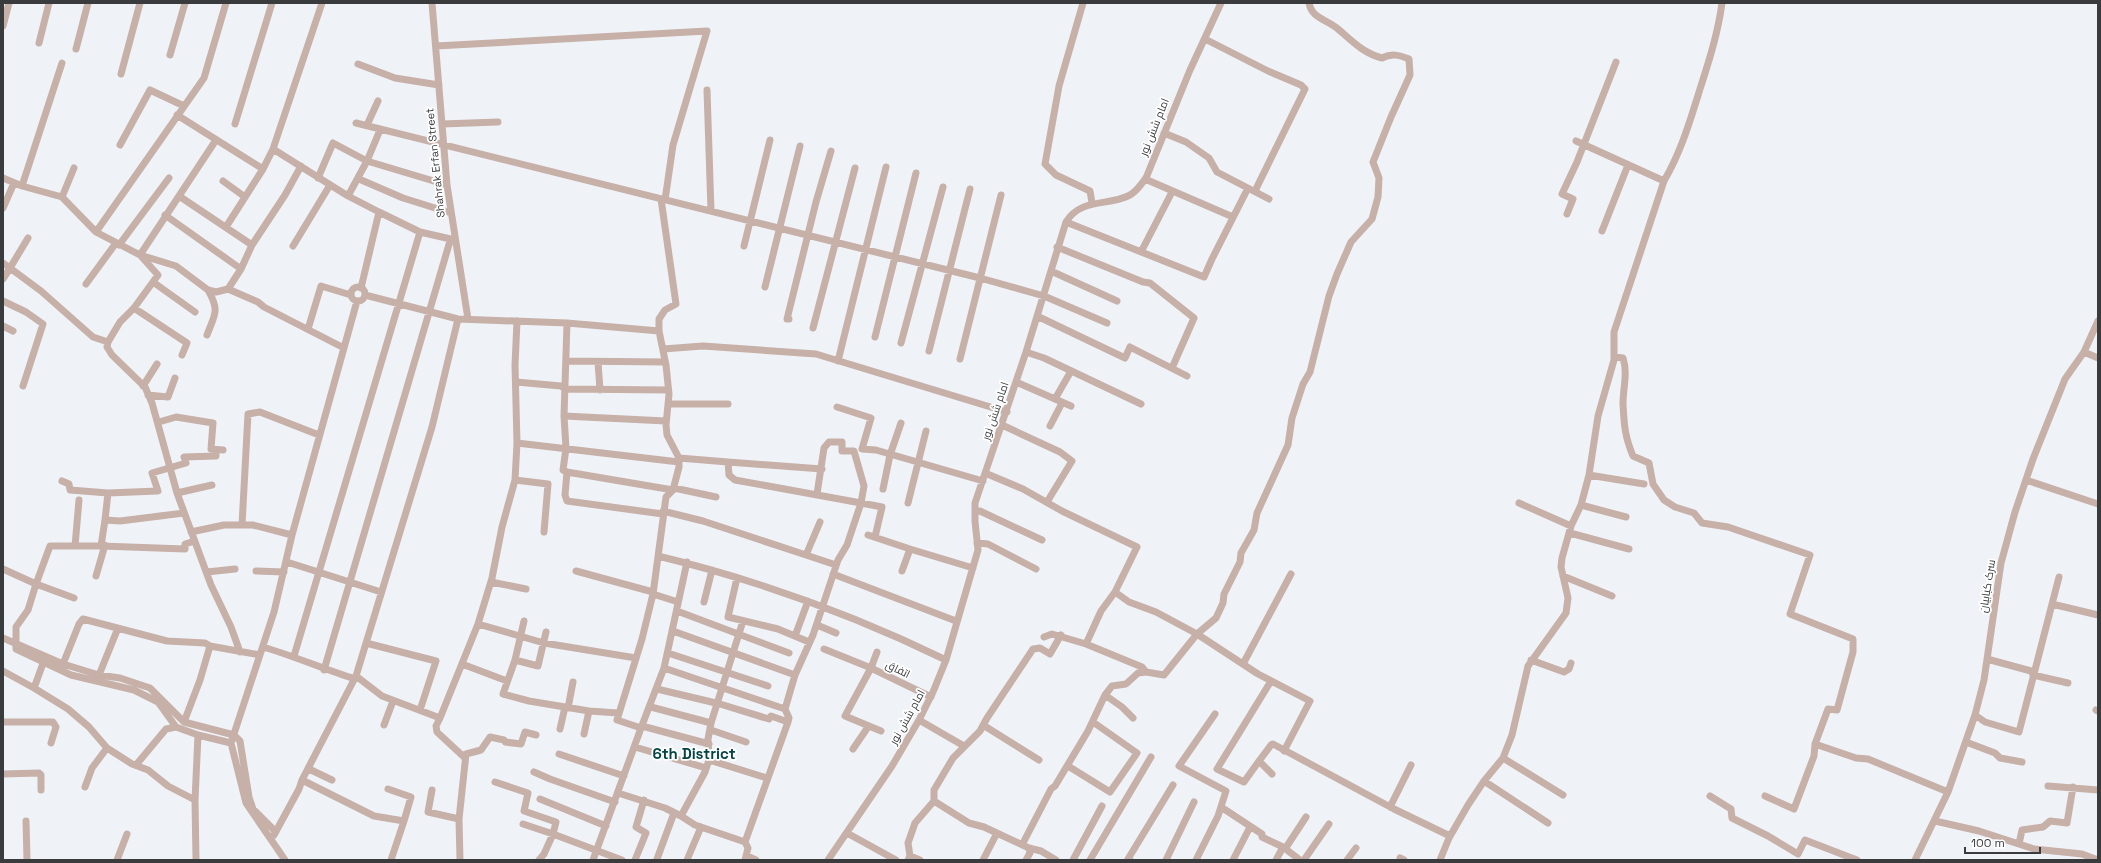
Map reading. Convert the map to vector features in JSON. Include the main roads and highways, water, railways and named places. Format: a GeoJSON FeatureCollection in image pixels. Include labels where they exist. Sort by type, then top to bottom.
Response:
{"type":"FeatureCollection","features":[{"type":"Feature","properties":{"kind":"district","name":"6th District"},"geometry":{"type":"Point","coordinates":[694,754]}}]}
